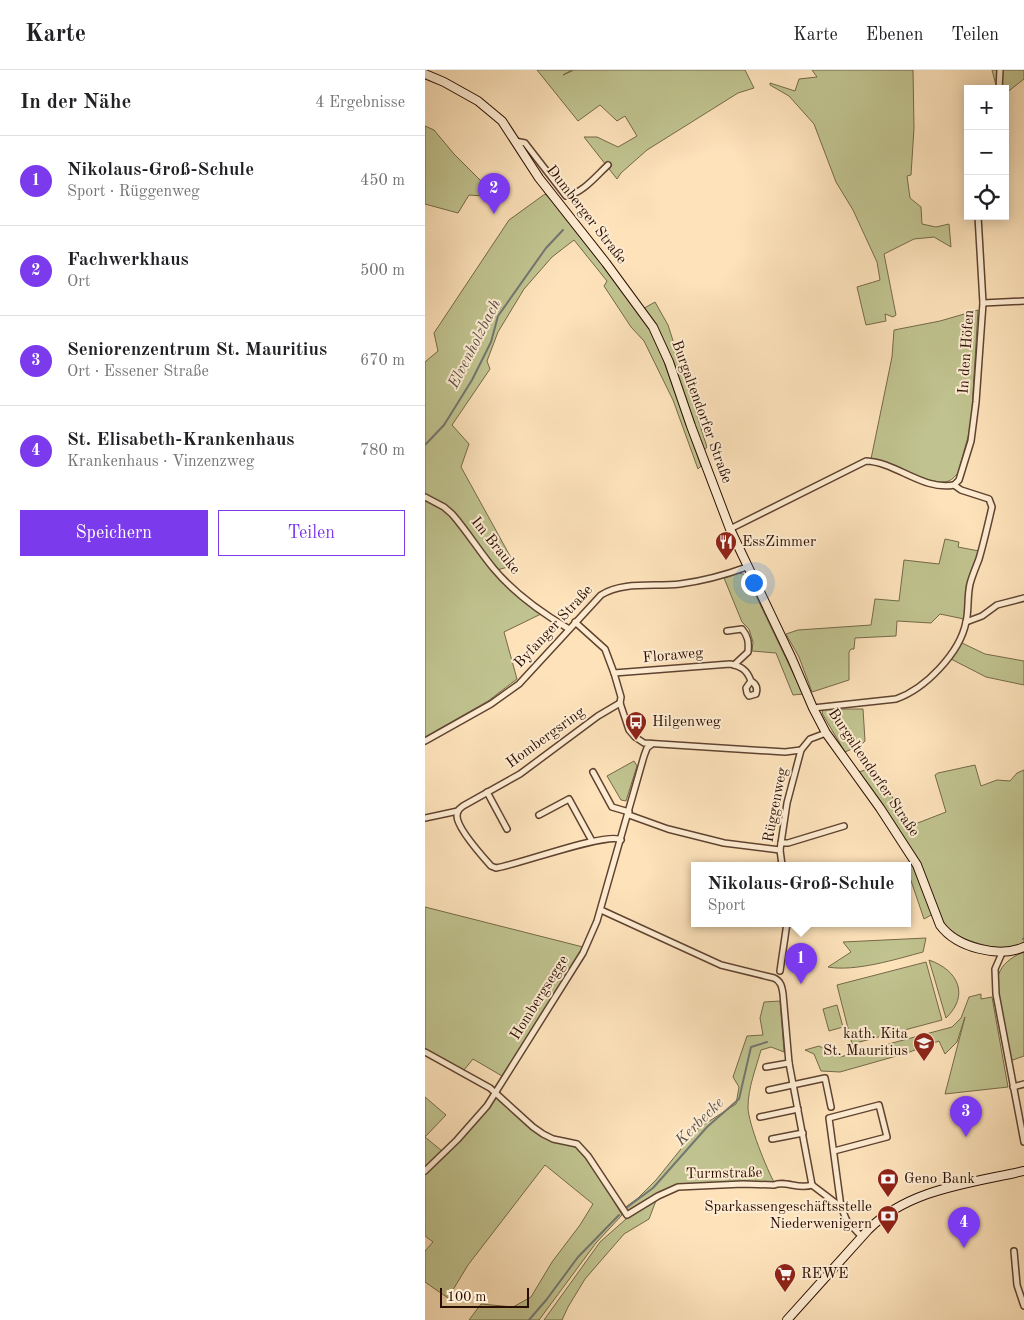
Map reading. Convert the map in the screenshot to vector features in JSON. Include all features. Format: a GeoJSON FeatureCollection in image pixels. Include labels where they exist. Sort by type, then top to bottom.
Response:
{"type":"FeatureCollection","features":[{"type":"Feature","properties":{"kind":"main road","name":"Dumberger Straße"},"geometry":{"type":"LineString","coordinates":[[425,74],[444,82],[494,112],[541,181],[606,262],[637,306]]}},
{"type":"Feature","properties":{"kind":"main road","name":"Burgaltendorfer Straße"},"geometry":{"type":"LineString","coordinates":[[637,306],[653,327],[666,354],[730,529],[792,659],[813,708],[826,733],[880,808],[917,865],[937,919],[943,928],[953,936],[988,951],[1002,953],[1024,947]]}},
{"type":"Feature","properties":{"kind":"main road"},"geometry":{"type":"LineString","coordinates":[[787,1320],[879,1220],[923,1196],[942,1189],[1024,1171]]}},
{"type":"Feature","properties":{"kind":"street"},"geometry":{"type":"LineString","coordinates":[[999,85],[1000,70]]}},
{"type":"Feature","properties":{"kind":"street","name":"Dumberger Straße"},"geometry":{"type":"LineString","coordinates":[[515,141],[525,143],[567,196],[580,190],[608,165]]}},
{"type":"Feature","properties":{"kind":"street","name":"In den Höfen"},"geometry":{"type":"LineString","coordinates":[[954,485],[959,480],[974,426],[983,303],[978,220]]}},
{"type":"Feature","properties":{"kind":"street"},"geometry":{"type":"LineString","coordinates":[[983,303],[1024,301]]}},
{"type":"Feature","properties":{"kind":"street"},"geometry":{"type":"LineString","coordinates":[[730,529],[866,461],[880,463],[926,482],[941,486],[954,485],[961,490],[989,499],[992,507],[970,585],[966,622],[947,660],[922,686],[910,694],[897,699],[813,708]]}},
{"type":"Feature","properties":{"kind":"street","name":"Im Brauke"},"geometry":{"type":"LineString","coordinates":[[425,497],[435,501],[452,514],[493,569],[512,587],[542,612],[569,629]]}},
{"type":"Feature","properties":{"kind":"street","name":"Byfanger Straße"},"geometry":{"type":"LineString","coordinates":[[425,741],[491,704],[519,684],[607,590],[664,586],[705,580],[747,567]]}},
{"type":"Feature","properties":{"kind":"street"},"geometry":{"type":"LineString","coordinates":[[966,622],[983,616],[997,605],[1024,598]]}},
{"type":"Feature","properties":{"kind":"street"},"geometry":{"type":"LineString","coordinates":[[575,622],[605,649],[615,673],[621,697],[620,703],[627,724],[632,734],[644,742],[785,752],[801,750],[810,739],[826,733]]}},
{"type":"Feature","properties":{"kind":"street"},"geometry":{"type":"LineString","coordinates":[[727,631],[742,629],[749,642],[748,652],[734,664]]}},
{"type":"Feature","properties":{"kind":"street"},"geometry":{"type":"LineString","coordinates":[[734,664],[739,665],[748,673],[751,681]]}},
{"type":"Feature","properties":{"kind":"street","name":"Floraweg"},"geometry":{"type":"LineString","coordinates":[[615,673],[734,664]]}},
{"type":"Feature","properties":{"kind":"street","name":"Hombergsring"},"geometry":{"type":"LineString","coordinates":[[425,818],[458,811],[463,806],[520,774],[598,716],[620,703]]}},
{"type":"Feature","properties":{"kind":"street","name":"Hombergsegge"},"geometry":{"type":"LineString","coordinates":[[425,1171],[467,1129],[496,1093],[573,971],[593,932],[601,910],[644,756],[647,748],[652,744]]}},
{"type":"Feature","properties":{"kind":"street","name":"Rüggenweg"},"geometry":{"type":"LineString","coordinates":[[782,862],[780,850],[789,791],[801,750]]}},
{"type":"Feature","properties":{"kind":"street"},"geometry":{"type":"LineString","coordinates":[[593,772],[611,807],[668,829],[724,843],[780,850]]}},
{"type":"Feature","properties":{"kind":"street"},"geometry":{"type":"LineString","coordinates":[[487,792],[507,829]]}},
{"type":"Feature","properties":{"kind":"street"},"geometry":{"type":"LineString","coordinates":[[539,815],[569,799],[592,841]]}},
{"type":"Feature","properties":{"kind":"street"},"geometry":{"type":"LineString","coordinates":[[458,811],[457,817],[461,826],[493,867],[498,868],[592,841],[614,837],[621,840]]}},
{"type":"Feature","properties":{"kind":"street"},"geometry":{"type":"LineString","coordinates":[[781,843],[844,826]]}},
{"type":"Feature","properties":{"kind":"street"},"geometry":{"type":"LineString","coordinates":[[601,910],[721,965],[774,978],[782,985],[789,1063],[812,1185],[841,1207]]}},
{"type":"Feature","properties":{"kind":"street"},"geometry":{"type":"LineString","coordinates":[[780,971],[786,927]]}},
{"type":"Feature","properties":{"kind":"street"},"geometry":{"type":"LineString","coordinates":[[1002,953],[995,969],[994,980],[1024,1142]]}},
{"type":"Feature","properties":{"kind":"street","name":"Turmstraße"},"geometry":{"type":"LineString","coordinates":[[425,1052],[496,1093],[543,1134],[553,1139],[574,1143],[582,1148],[627,1215],[662,1193],[678,1187],[743,1184],[774,1185],[778,1183],[800,1187],[812,1185]]}},
{"type":"Feature","properties":{"kind":"street"},"geometry":{"type":"LineString","coordinates":[[766,1067],[789,1063]]}},
{"type":"Feature","properties":{"kind":"street"},"geometry":{"type":"LineString","coordinates":[[769,1090],[825,1078],[831,1107]]}},
{"type":"Feature","properties":{"kind":"street"},"geometry":{"type":"LineString","coordinates":[[1013,1088],[1024,1084]]}},
{"type":"Feature","properties":{"kind":"street"},"geometry":{"type":"LineString","coordinates":[[834,1150],[887,1137],[879,1105],[829,1118],[841,1207],[847,1221],[862,1237]]}},
{"type":"Feature","properties":{"kind":"street"},"geometry":{"type":"LineString","coordinates":[[760,1117],[798,1109]]}},
{"type":"Feature","properties":{"kind":"street"},"geometry":{"type":"LineString","coordinates":[[772,1139],[803,1133]]}},
{"type":"Feature","properties":{"kind":"street"},"geometry":{"type":"LineString","coordinates":[[1014,1251],[1017,1285],[1024,1306]]}},
{"type":"Feature","properties":{"kind":"green space"},"geometry":{"type":"Polygon","coordinates":[[[537,70],[572,70],[563,75],[574,70],[745,70],[754,88],[738,93],[647,150],[621,173],[617,179],[584,137],[597,137],[618,147],[637,136],[625,116],[617,121],[600,105],[578,121],[537,70]]]}},
{"type":"Feature","properties":{"kind":"green space"},"geometry":{"type":"Polygon","coordinates":[[[812,70],[913,70],[914,128],[911,175],[907,176],[910,198],[921,207],[922,224],[936,227],[949,224],[951,247],[934,237],[914,239],[884,254],[896,315],[893,317],[885,314],[886,321],[866,325],[857,287],[880,280],[877,262],[853,210],[836,182],[814,124],[789,96],[770,85],[770,83],[795,91],[799,79],[817,77],[812,70]]]}},
{"type":"Feature","properties":{"kind":"green space"},"geometry":{"type":"Polygon","coordinates":[[[992,70],[1024,70],[1024,79],[1009,91],[1009,85],[996,85],[992,70]]]}},
{"type":"Feature","properties":{"kind":"green space"},"geometry":{"type":"Polygon","coordinates":[[[425,126],[434,130],[454,154],[497,197],[469,195],[458,213],[425,204],[425,126]]]}},
{"type":"Feature","properties":{"kind":"green space"},"geometry":{"type":"Polygon","coordinates":[[[545,194],[566,216],[652,328],[701,466],[698,469],[673,400],[644,341],[631,327],[604,286],[607,281],[574,240],[552,257],[524,289],[498,332],[487,361],[490,369],[452,425],[469,444],[461,467],[515,565],[497,570],[460,520],[445,505],[425,495],[425,362],[438,351],[434,333],[509,220],[545,194]]]}},
{"type":"Feature","properties":{"kind":"green space"},"geometry":{"type":"Polygon","coordinates":[[[655,302],[668,325],[707,447],[701,454],[670,362],[641,310],[655,302]]]}},
{"type":"Feature","properties":{"kind":"green space"},"geometry":{"type":"Polygon","coordinates":[[[978,310],[971,426],[958,473],[949,481],[932,481],[871,459],[892,357],[894,330],[940,321],[978,310]]]}},
{"type":"Feature","properties":{"kind":"green space"},"geometry":{"type":"Polygon","coordinates":[[[425,498],[443,507],[459,523],[493,573],[541,614],[504,632],[517,679],[488,701],[425,737],[425,498]]]}},
{"type":"Feature","properties":{"kind":"green space"},"geometry":{"type":"Polygon","coordinates":[[[945,539],[959,542],[958,547],[979,551],[968,583],[964,619],[940,614],[931,623],[897,621],[896,636],[855,638],[854,649],[851,649],[849,652],[849,680],[812,692],[799,657],[786,634],[798,630],[871,625],[875,599],[899,601],[904,560],[939,564],[945,539]]]}},
{"type":"Feature","properties":{"kind":"green space"},"geometry":{"type":"Polygon","coordinates":[[[739,573],[746,575],[803,694],[793,695],[776,653],[752,651],[753,642],[749,629],[742,622],[724,578],[739,573]]]}},
{"type":"Feature","properties":{"kind":"green space"},"geometry":{"type":"Polygon","coordinates":[[[962,643],[985,654],[1024,661],[1024,685],[986,677],[951,659],[962,643]]]}},
{"type":"Feature","properties":{"kind":"green space"},"geometry":{"type":"Polygon","coordinates":[[[825,709],[863,709],[865,741],[861,745],[845,752],[823,715],[822,712],[825,709]]]}},
{"type":"Feature","properties":{"kind":"green space"},"geometry":{"type":"Polygon","coordinates":[[[634,761],[637,766],[626,801],[621,800],[607,776],[634,761]]]}},
{"type":"Feature","properties":{"kind":"green space"},"geometry":{"type":"Polygon","coordinates":[[[975,765],[981,786],[997,780],[1010,781],[1017,773],[1024,770],[1024,942],[1016,946],[1002,948],[989,946],[959,936],[946,926],[938,911],[924,919],[911,881],[911,865],[917,858],[859,772],[874,767],[910,826],[946,812],[935,775],[975,765]]]}},
{"type":"Feature","properties":{"kind":"green space"},"geometry":{"type":"Polygon","coordinates":[[[425,907],[583,947],[540,1020],[502,1076],[473,1059],[464,1070],[425,1050],[425,907]]]}},
{"type":"Feature","properties":{"kind":"green space"},"geometry":{"type":"Polygon","coordinates":[[[926,938],[923,952],[851,968],[828,967],[851,952],[843,942],[926,938]]]}},
{"type":"Feature","properties":{"kind":"green space"},"geometry":{"type":"Polygon","coordinates":[[[1024,951],[1024,1056],[1010,1061],[1003,1029],[998,978],[1005,964],[1024,951]]]}},
{"type":"Feature","properties":{"kind":"green space"},"geometry":{"type":"Polygon","coordinates":[[[929,960],[947,970],[957,984],[959,992],[958,1001],[946,1018],[929,960]]]}},
{"type":"Feature","properties":{"kind":"green space"},"geometry":{"type":"Polygon","coordinates":[[[926,962],[942,1020],[852,1044],[837,985],[926,962]]]}},
{"type":"Feature","properties":{"kind":"green space"},"geometry":{"type":"Polygon","coordinates":[[[981,994],[981,999],[992,997],[1008,1087],[945,1094],[965,1017],[957,1042],[945,1054],[939,1041],[907,1053],[840,1072],[821,1071],[814,1054],[805,1050],[819,1046],[840,1057],[952,1027],[961,1018],[969,997],[981,994]]]}},
{"type":"Feature","properties":{"kind":"green space"},"geometry":{"type":"Polygon","coordinates":[[[780,1001],[784,1052],[771,1047],[761,1050],[748,1100],[754,1135],[775,1184],[675,1187],[627,1215],[623,1209],[638,1198],[656,1180],[697,1129],[736,1104],[739,1087],[733,1077],[747,1036],[763,1035],[760,1018],[764,1002],[780,1001]]]}},
{"type":"Feature","properties":{"kind":"green space"},"geometry":{"type":"Polygon","coordinates":[[[837,1005],[843,1027],[829,1031],[823,1009],[837,1005]]]}},
{"type":"Feature","properties":{"kind":"green space"},"geometry":{"type":"Polygon","coordinates":[[[425,1097],[446,1115],[425,1137],[425,1097]]]}},
{"type":"Feature","properties":{"kind":"green space"},"geometry":{"type":"Polygon","coordinates":[[[496,1098],[532,1129],[580,1149],[622,1215],[596,1243],[539,1320],[469,1320],[481,1304],[513,1307],[531,1297],[552,1262],[580,1225],[593,1204],[545,1165],[468,1265],[448,1298],[425,1282],[425,1251],[433,1242],[425,1236],[425,1175],[469,1131],[496,1098]]]}},
{"type":"Feature","properties":{"kind":"green space"},"geometry":{"type":"Polygon","coordinates":[[[425,1137],[442,1151],[425,1167],[425,1137]]]}},
{"type":"Feature","properties":{"kind":"green space"},"geometry":{"type":"Polygon","coordinates":[[[657,1198],[649,1219],[624,1234],[585,1279],[562,1320],[544,1320],[600,1242],[626,1219],[657,1198]]]}},
{"type":"Feature","properties":{"kind":"waterway","name":"Elvenholzbach"},"geometry":{"type":"LineString","coordinates":[[425,445],[444,425],[472,380],[491,342],[498,316],[546,248],[563,230]]}},
{"type":"Feature","properties":{"kind":"waterway","name":"Kerbecke"},"geometry":{"type":"LineString","coordinates":[[626,1208],[653,1188],[707,1127],[739,1099],[751,1047],[767,1042]]}},
{"type":"Feature","properties":{"kind":"waterway","name":"Kerbecke"},"geometry":{"type":"LineString","coordinates":[[529,1320],[578,1257],[619,1215]]}},
{"type":"Feature","properties":{"kind":"place","name":"Fachwerkhaus"},"geometry":{"type":"Point","coordinates":[494,214]}},
{"type":"Feature","properties":{"kind":"place","name":"EssZimmer"},"geometry":{"type":"Point","coordinates":[726,561]}},
{"type":"Feature","properties":{"kind":"place","name":"Hilgenweg"},"geometry":{"type":"Point","coordinates":[636,741]}},
{"type":"Feature","properties":{"kind":"place","name":"Nikolaus-Groß-Schule"},"geometry":{"type":"Point","coordinates":[801,984]}},
{"type":"Feature","properties":{"kind":"place","name":"kath. Kita St. Mauritius"},"geometry":{"type":"Point","coordinates":[924,1062]}},
{"type":"Feature","properties":{"kind":"place","name":"Seniorenzentrum St. Mauritius"},"geometry":{"type":"Point","coordinates":[966,1137]}},
{"type":"Feature","properties":{"kind":"place","name":"Geno Bank"},"geometry":{"type":"Point","coordinates":[888,1198]}},
{"type":"Feature","properties":{"kind":"place","name":"Sparkassengeschäftsstelle Niederwenigern"},"geometry":{"type":"Point","coordinates":[888,1235]}},
{"type":"Feature","properties":{"kind":"place","name":"St. Elisabeth-Krankenhaus"},"geometry":{"type":"Point","coordinates":[964,1248]}},
{"type":"Feature","properties":{"kind":"place","name":"REWE"},"geometry":{"type":"Point","coordinates":[785,1293]}}]}
